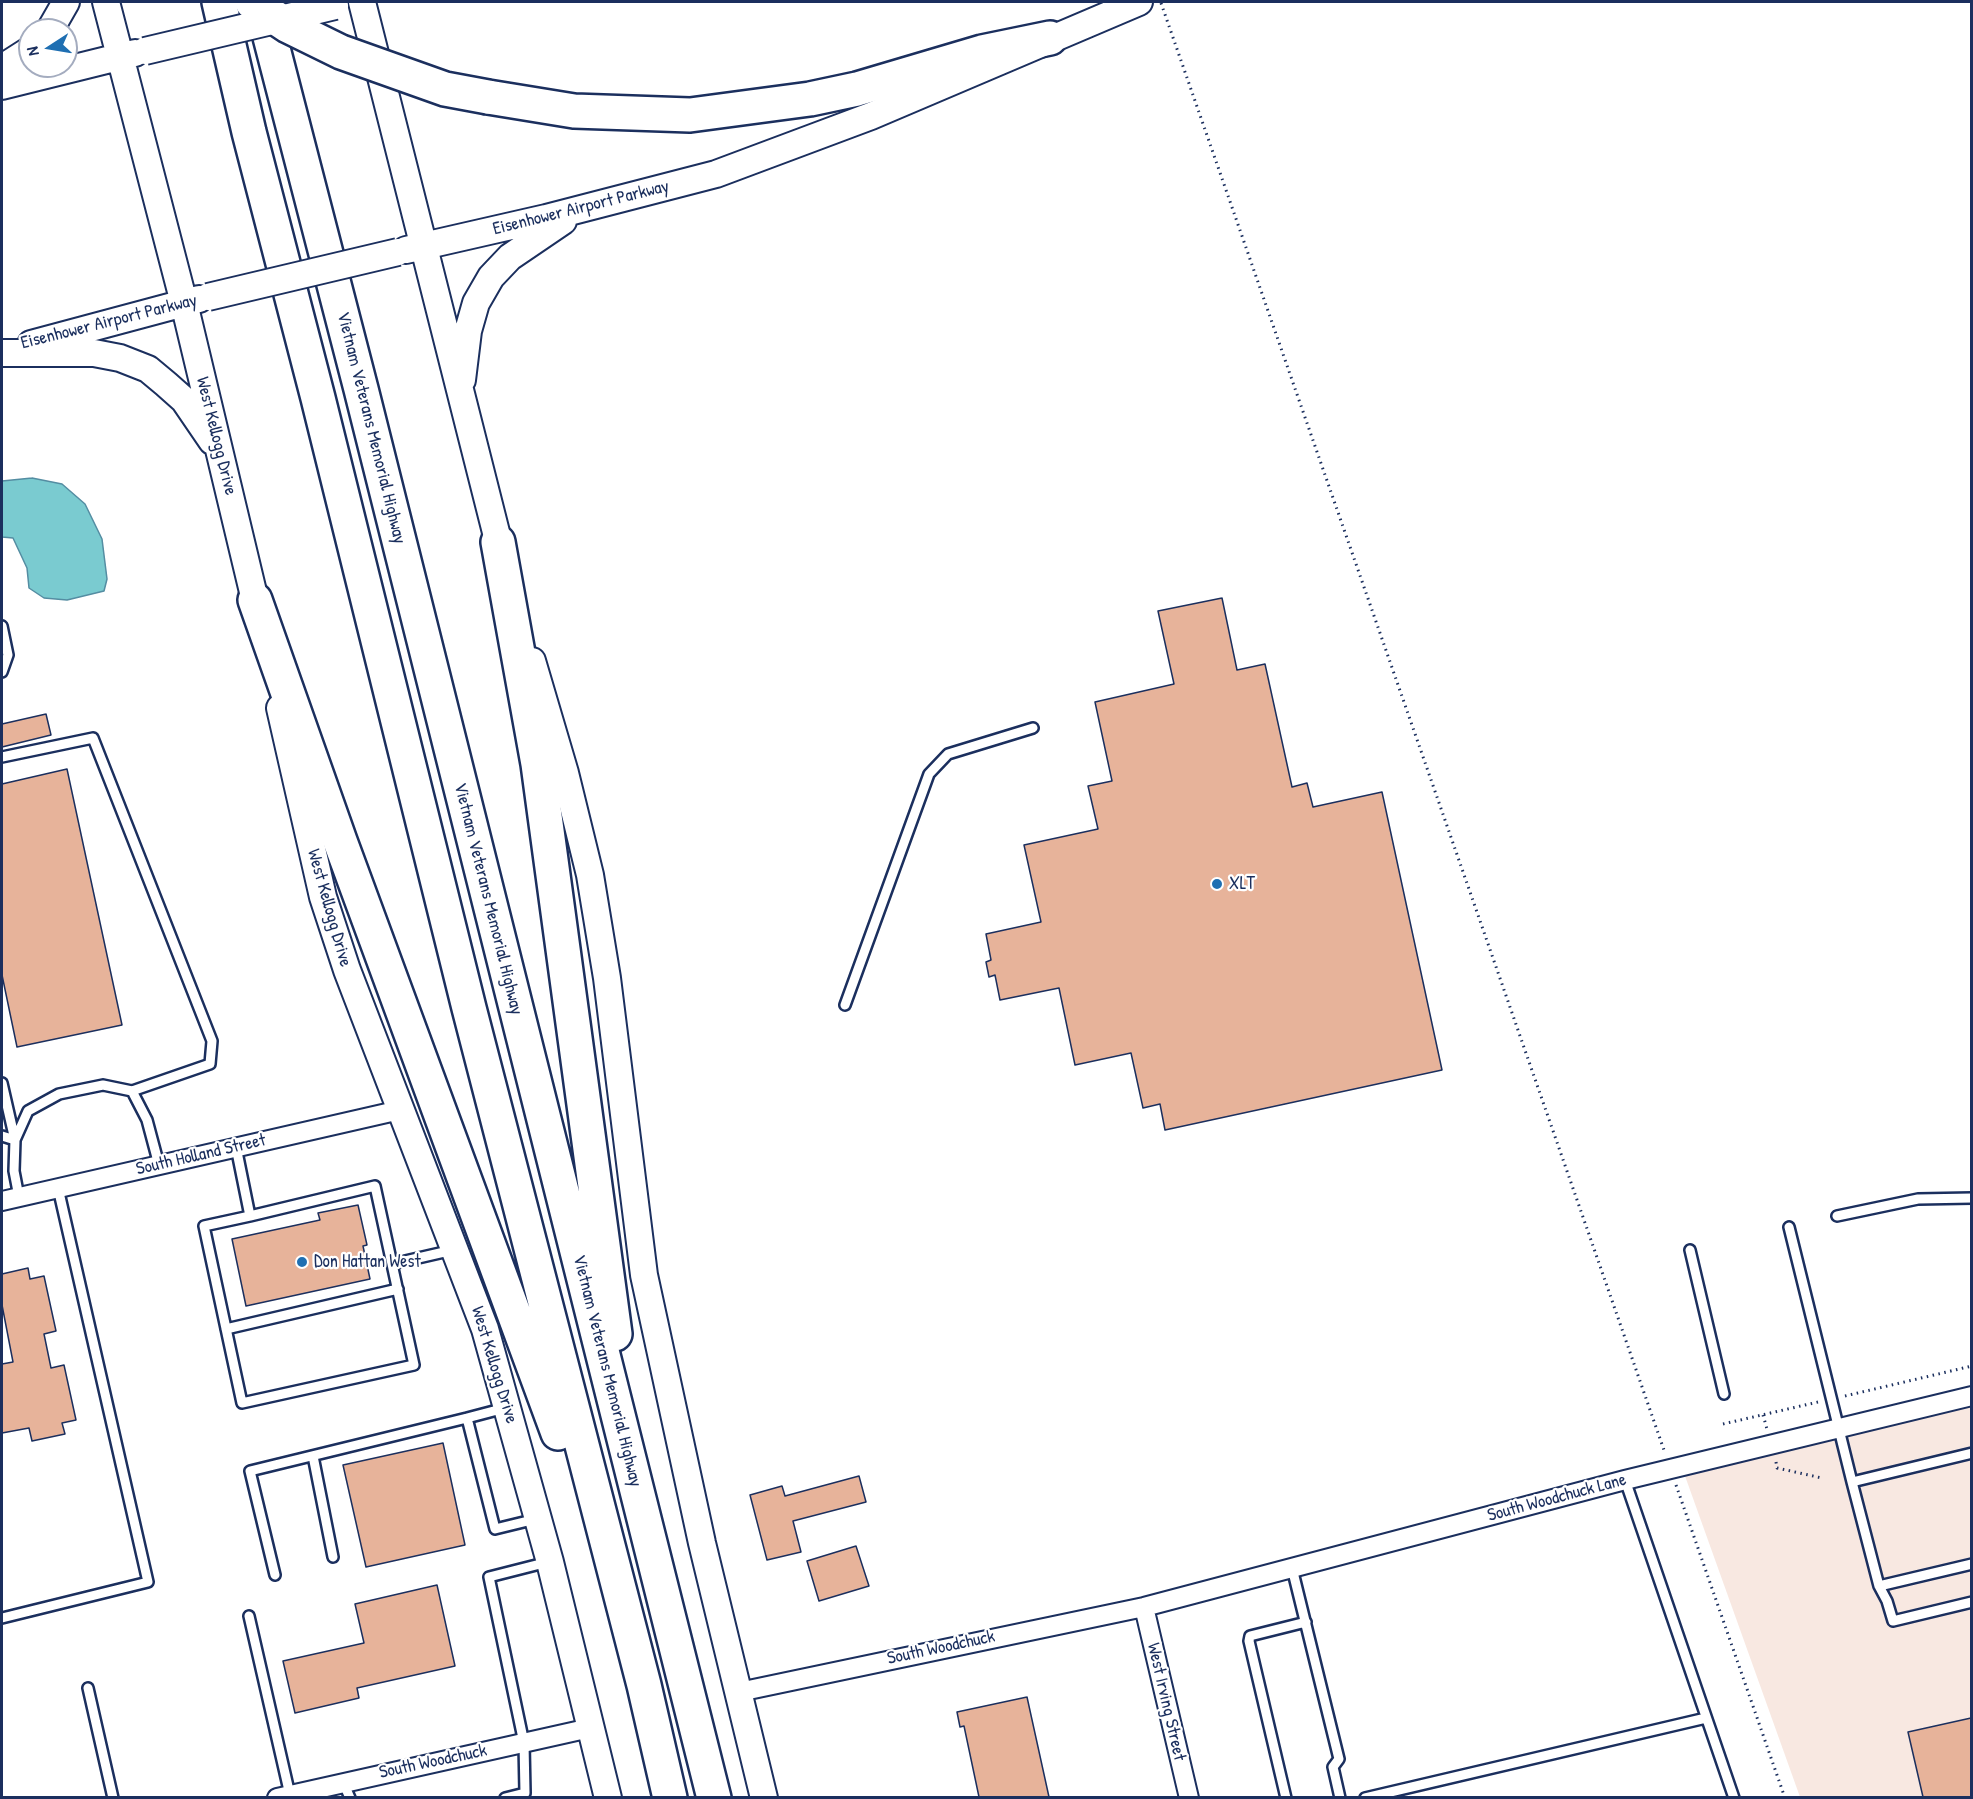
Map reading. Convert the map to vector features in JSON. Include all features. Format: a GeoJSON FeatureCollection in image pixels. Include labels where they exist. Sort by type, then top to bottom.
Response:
{"type":"FeatureCollection","features":[{"type":"Feature","properties":{"kind":"highway"},"geometry":{"type":"LineString","coordinates":[[219,2],[249,132],[318,398],[461,974],[644,1685],[670,1797]]}},
{"type":"Feature","properties":{"kind":"highway"},"geometry":{"type":"LineString","coordinates":[[252,2],[288,26],[341,52],[445,88],[574,111],[690,115],[810,99],[982,52],[1050,39]]}},
{"type":"Feature","properties":{"kind":"highway","name":"Vietnam Veterans Memorial Highway"},"geometry":{"type":"LineString","coordinates":[[261,2],[362,389],[714,1797]]}},
{"type":"Feature","properties":{"kind":"highway"},"geometry":{"type":"LineString","coordinates":[[498,542],[538,764],[634,1478]]}},
{"type":"Feature","properties":{"kind":"highway"},"geometry":{"type":"LineString","coordinates":[[255,600],[348,863],[534,1363],[644,1685]]}},
{"type":"Feature","properties":{"kind":"main road"},"geometry":{"type":"LineString","coordinates":[[57,18],[66,2]]}},
{"type":"Feature","properties":{"kind":"main road","name":"West Kellogg Drive"},"geometry":{"type":"LineString","coordinates":[[106,2],[120,56],[196,300],[220,453],[323,897],[347,970],[485,1329],[550,1562],[608,1797]]}},
{"type":"Feature","properties":{"kind":"main road"},"geometry":{"type":"LineString","coordinates":[[362,2],[498,542],[565,773],[590,875],[607,978],[644,1275],[702,1543],[764,1797]]}},
{"type":"Feature","properties":{"kind":"main road","name":"Eisenhower Airport Parkway"},"geometry":{"type":"LineString","coordinates":[[2,351],[196,300],[716,174],[782,151],[1139,2]]}},
{"type":"Feature","properties":{"kind":"main road"},"geometry":{"type":"LineString","coordinates":[[2,86],[120,56],[346,4]]}},
{"type":"Feature","properties":{"kind":"main road"},"geometry":{"type":"LineString","coordinates":[[2,68],[18,58]]}},
{"type":"Feature","properties":{"kind":"main road"},"geometry":{"type":"LineString","coordinates":[[461,396],[468,331],[476,303],[492,277],[510,257],[566,218],[607,202]]}},
{"type":"Feature","properties":{"kind":"main road"},"geometry":{"type":"LineString","coordinates":[[2,351],[94,353],[120,358],[148,369],[184,400],[220,453]]}},
{"type":"Feature","properties":{"kind":"street","name":"South Holland Street"},"geometry":{"type":"LineString","coordinates":[[10,1199],[400,1110]]}},
{"type":"Feature","properties":{"kind":"street","name":"South Woodchuck Lane"},"geometry":{"type":"LineString","coordinates":[[1144,1607],[1625,1480],[1839,1426],[1971,1396]]}},
{"type":"Feature","properties":{"kind":"street","name":"South Woodchuck"},"geometry":{"type":"LineString","coordinates":[[739,1692],[1144,1607]]}},
{"type":"Feature","properties":{"kind":"street","name":"West Irving Street"},"geometry":{"type":"LineString","coordinates":[[1144,1607],[1189,1797]]}},
{"type":"Feature","properties":{"kind":"street","name":"South Woodchuck"},"geometry":{"type":"LineString","coordinates":[[283,1796],[347,1790],[590,1728]]}},
{"type":"Feature","properties":{"kind":"lane"},"geometry":{"type":"LineString","coordinates":[[2,626],[8,655],[2,672]]}},
{"type":"Feature","properties":{"kind":"lane"},"geometry":{"type":"LineString","coordinates":[[845,1005],[929,774],[948,754],[1033,728]]}},
{"type":"Feature","properties":{"kind":"lane"},"geometry":{"type":"LineString","coordinates":[[2,757],[93,738],[212,1041],[210,1064],[132,1091],[103,1085],[59,1094],[28,1111],[15,1140]]}},
{"type":"Feature","properties":{"kind":"lane"},"geometry":{"type":"LineString","coordinates":[[2,1083],[15,1140],[10,1199]]}},
{"type":"Feature","properties":{"kind":"lane"},"geometry":{"type":"LineString","coordinates":[[132,1091],[147,1120],[159,1165]]}},
{"type":"Feature","properties":{"kind":"lane"},"geometry":{"type":"LineString","coordinates":[[2,1136],[15,1140]]}},
{"type":"Feature","properties":{"kind":"lane"},"geometry":{"type":"LineString","coordinates":[[236,1148],[250,1216]]}},
{"type":"Feature","properties":{"kind":"lane"},"geometry":{"type":"LineString","coordinates":[[375,1186],[392,1264],[414,1365],[243,1403],[204,1226],[375,1186]]}},
{"type":"Feature","properties":{"kind":"lane"},"geometry":{"type":"LineString","coordinates":[[2,1618],[148,1582],[58,1188]]}},
{"type":"Feature","properties":{"kind":"lane"},"geometry":{"type":"LineString","coordinates":[[1837,1216],[1918,1199],[1971,1198]]}},
{"type":"Feature","properties":{"kind":"lane"},"geometry":{"type":"LineString","coordinates":[[1789,1227],[1830,1399],[1839,1426],[1879,1586],[1887,1601],[1893,1621],[1971,1602]]}},
{"type":"Feature","properties":{"kind":"lane"},"geometry":{"type":"LineString","coordinates":[[392,1264],[455,1250]]}},
{"type":"Feature","properties":{"kind":"lane"},"geometry":{"type":"LineString","coordinates":[[1690,1250],[1724,1394]]}},
{"type":"Feature","properties":{"kind":"lane"},"geometry":{"type":"LineString","coordinates":[[226,1329],[398,1289]]}},
{"type":"Feature","properties":{"kind":"lane"},"geometry":{"type":"LineString","coordinates":[[275,1575],[250,1471],[507,1407]]}},
{"type":"Feature","properties":{"kind":"lane"},"geometry":{"type":"LineString","coordinates":[[467,1418],[495,1529],[538,1518]]}},
{"type":"Feature","properties":{"kind":"lane"},"geometry":{"type":"LineString","coordinates":[[1852,1482],[1971,1453]]}},
{"type":"Feature","properties":{"kind":"lane"},"geometry":{"type":"LineString","coordinates":[[313,1456],[333,1557]]}},
{"type":"Feature","properties":{"kind":"lane"},"geometry":{"type":"LineString","coordinates":[[1625,1480],[1734,1797]]}},
{"type":"Feature","properties":{"kind":"lane"},"geometry":{"type":"LineString","coordinates":[[505,1797],[527,1795],[524,1743],[489,1577],[550,1562]]}},
{"type":"Feature","properties":{"kind":"lane"},"geometry":{"type":"LineString","coordinates":[[1879,1586],[1971,1564]]}},
{"type":"Feature","properties":{"kind":"lane"},"geometry":{"type":"LineString","coordinates":[[1292,1568],[1339,1759],[1333,1767],[1340,1797]]}},
{"type":"Feature","properties":{"kind":"lane"},"geometry":{"type":"LineString","coordinates":[[249,1616],[283,1796]]}},
{"type":"Feature","properties":{"kind":"lane"},"geometry":{"type":"LineString","coordinates":[[1286,1797],[1249,1641],[1250,1636],[1306,1622]]}},
{"type":"Feature","properties":{"kind":"lane"},"geometry":{"type":"LineString","coordinates":[[88,1688],[114,1797]]}},
{"type":"Feature","properties":{"kind":"lane"},"geometry":{"type":"LineString","coordinates":[[1365,1797],[1706,1718]]}},
{"type":"Feature","properties":{"kind":"path"},"geometry":{"type":"LineString","coordinates":[[1160,2],[1785,1797]]}},
{"type":"Feature","properties":{"kind":"path"},"geometry":{"type":"LineString","coordinates":[[1723,1424],[1971,1366]]}},
{"type":"Feature","properties":{"kind":"shaded area"},"geometry":{"type":"Polygon","coordinates":[[[1971,1394],[1971,1797],[1800,1797],[1680,1462],[1971,1394]]]}},
{"type":"Feature","properties":{"kind":"water"},"geometry":{"type":"Polygon","coordinates":[[[32,478],[62,484],[85,504],[102,539],[107,579],[104,591],[67,600],[44,598],[29,588],[27,568],[13,538],[2,537],[2,481],[32,478]]]}},
{"type":"Feature","properties":{"kind":"building","name":"XLT"},"geometry":{"type":"Polygon","coordinates":[[[1222,598],[1237,670],[1265,664],[1292,787],[1307,783],[1313,807],[1382,792],[1442,1070],[1165,1130],[1160,1104],[1143,1108],[1131,1053],[1075,1065],[1059,988],[1000,1000],[995,975],[989,977],[986,962],[991,960],[986,934],[1041,922],[1024,845],[1098,829],[1088,786],[1112,781],[1095,702],[1174,684],[1158,611],[1222,598]]]}},
{"type":"Feature","properties":{"kind":"building"},"geometry":{"type":"Polygon","coordinates":[[[46,714],[51,735],[2,747],[2,724],[46,714]]]}},
{"type":"Feature","properties":{"kind":"building"},"geometry":{"type":"Polygon","coordinates":[[[67,769],[122,1025],[17,1047],[2,975],[2,784],[67,769]]]}},
{"type":"Feature","properties":{"kind":"building","name":"Don Hattan West"},"geometry":{"type":"Polygon","coordinates":[[[358,1205],[367,1245],[363,1246],[370,1279],[246,1306],[232,1239],[320,1220],[318,1213],[358,1205]]]}},
{"type":"Feature","properties":{"kind":"building"},"geometry":{"type":"Polygon","coordinates":[[[28,1268],[30,1279],[44,1276],[56,1331],[44,1334],[51,1368],[64,1365],[76,1420],[62,1423],[65,1434],[32,1441],[29,1428],[2,1433],[2,1364],[13,1362],[2,1305],[2,1274],[28,1268]]]}},
{"type":"Feature","properties":{"kind":"building"},"geometry":{"type":"Polygon","coordinates":[[[443,1443],[465,1545],[366,1567],[343,1465],[443,1443]]]}},
{"type":"Feature","properties":{"kind":"building"},"geometry":{"type":"Polygon","coordinates":[[[859,1476],[866,1502],[793,1521],[801,1552],[767,1560],[750,1495],[782,1486],[785,1496],[859,1476]]]}},
{"type":"Feature","properties":{"kind":"building"},"geometry":{"type":"Polygon","coordinates":[[[856,1546],[869,1586],[819,1601],[807,1561],[856,1546]]]}},
{"type":"Feature","properties":{"kind":"building"},"geometry":{"type":"Polygon","coordinates":[[[437,1585],[455,1666],[357,1688],[359,1698],[295,1713],[283,1661],[364,1643],[355,1604],[437,1585]]]}},
{"type":"Feature","properties":{"kind":"building"},"geometry":{"type":"Polygon","coordinates":[[[1027,1697],[1049,1797],[979,1797],[964,1726],[960,1727],[957,1712],[1027,1697]]]}},
{"type":"Feature","properties":{"kind":"building"},"geometry":{"type":"Polygon","coordinates":[[[1971,1718],[1971,1797],[1923,1797],[1908,1732],[1971,1718]]]}},
{"type":"Feature","properties":{"kind":"place","name":"XLT"},"geometry":{"type":"Point","coordinates":[1217,884]}},
{"type":"Feature","properties":{"kind":"place","name":"Don Hattan West"},"geometry":{"type":"Point","coordinates":[302,1262]}}]}
